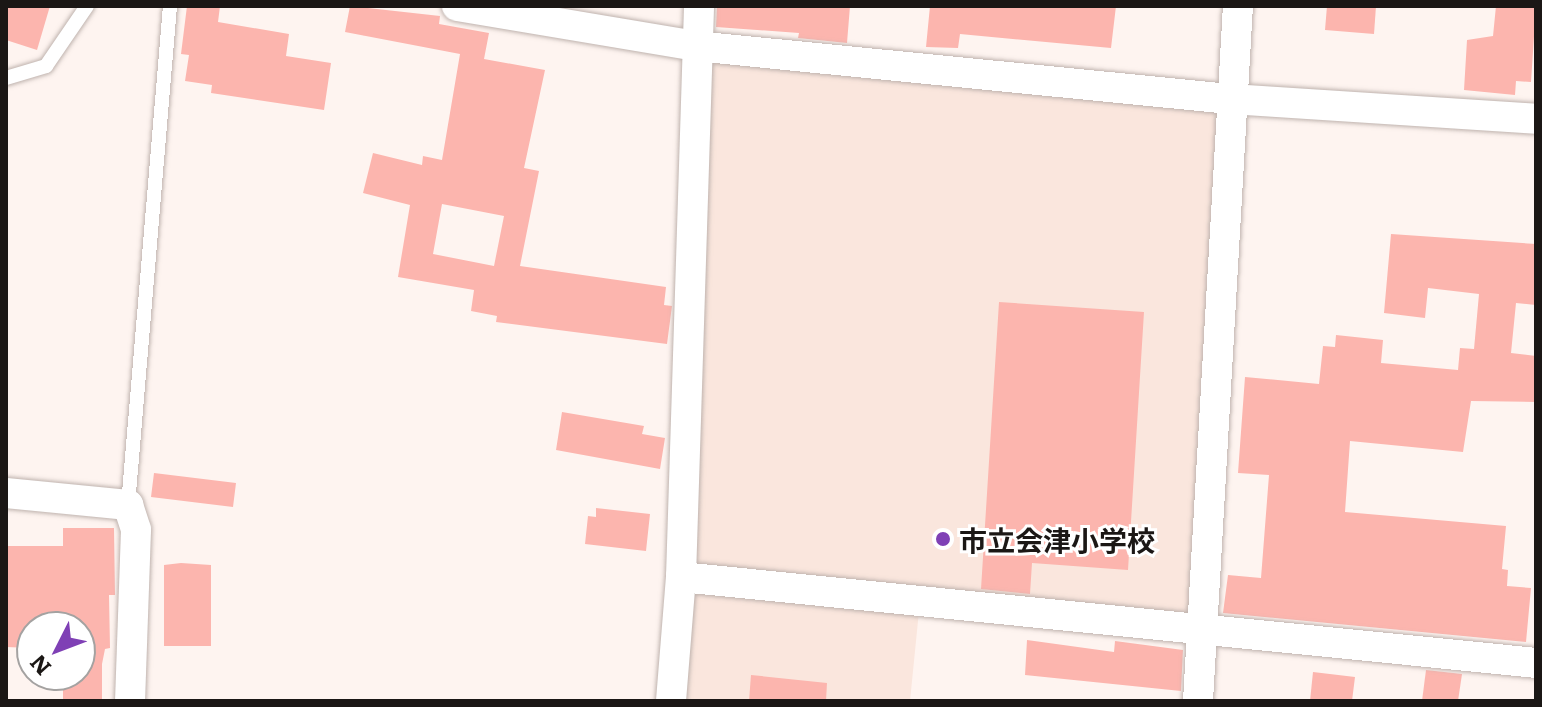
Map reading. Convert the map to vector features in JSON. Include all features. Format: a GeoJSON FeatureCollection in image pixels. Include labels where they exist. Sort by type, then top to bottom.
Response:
{"type":"FeatureCollection","features":[{"type":"Feature","properties":{"kind":"street"},"geometry":{"type":"LineString","coordinates":[[457,6],[695,46],[1230,99],[1536,119]]}},
{"type":"Feature","properties":{"kind":"street"},"geometry":{"type":"LineString","coordinates":[[671,701],[681,577],[695,46],[699,6]]}},
{"type":"Feature","properties":{"kind":"street"},"geometry":{"type":"LineString","coordinates":[[1198,701],[1230,99],[1238,6]]}},
{"type":"Feature","properties":{"kind":"street"},"geometry":{"type":"LineString","coordinates":[[6,493],[128,505],[136,530],[130,701]]}},
{"type":"Feature","properties":{"kind":"street"},"geometry":{"type":"LineString","coordinates":[[681,577],[1536,663]]}},
{"type":"Feature","properties":{"kind":"lane"},"geometry":{"type":"LineString","coordinates":[[6,78],[46,66],[87,6]]}},
{"type":"Feature","properties":{"kind":"lane"},"geometry":{"type":"LineString","coordinates":[[128,505],[170,6]]}},
{"type":"Feature","properties":{"kind":"shaded area"},"geometry":{"type":"Polygon","coordinates":[[[695,46],[1230,99],[1202,628],[920,601],[910,701],[672,701],[695,46]]]}},
{"type":"Feature","properties":{"kind":"building"},"geometry":{"type":"Polygon","coordinates":[[[6,6],[50,6],[37,50],[6,40],[6,6]]]}},
{"type":"Feature","properties":{"kind":"building"},"geometry":{"type":"Polygon","coordinates":[[[187,6],[220,6],[218,22],[289,34],[286,56],[331,63],[324,110],[211,93],[212,85],[185,81],[189,55],[181,54],[187,6]]]}},
{"type":"Feature","properties":{"kind":"building"},"geometry":{"type":"Polygon","coordinates":[[[350,6],[440,16],[439,24],[489,33],[484,59],[545,70],[524,168],[539,171],[520,266],[666,287],[664,305],[672,306],[667,344],[496,322],[497,316],[471,311],[474,290],[398,277],[410,205],[363,193],[373,153],[422,165],[423,156],[442,160],[460,54],[345,32],[350,6]],[[442,204],[433,254],[494,266],[504,216],[442,204]]]}},
{"type":"Feature","properties":{"kind":"building"},"geometry":{"type":"Polygon","coordinates":[[[717,6],[850,6],[847,43],[798,38],[799,33],[716,27],[717,6]]]}},
{"type":"Feature","properties":{"kind":"building"},"geometry":{"type":"Polygon","coordinates":[[[930,6],[1116,6],[1111,48],[960,34],[958,48],[926,47],[930,6]]]}},
{"type":"Feature","properties":{"kind":"building"},"geometry":{"type":"Polygon","coordinates":[[[1327,6],[1376,6],[1374,34],[1325,30],[1327,6]]]}},
{"type":"Feature","properties":{"kind":"building"},"geometry":{"type":"Polygon","coordinates":[[[1496,6],[1536,6],[1531,82],[1516,81],[1515,95],[1464,90],[1467,40],[1493,36],[1496,6]]]}},
{"type":"Feature","properties":{"kind":"building"},"geometry":{"type":"Polygon","coordinates":[[[1391,234],[1536,244],[1536,305],[1516,303],[1511,353],[1536,356],[1536,402],[1471,401],[1463,452],[1350,441],[1345,512],[1506,526],[1502,569],[1508,570],[1507,586],[1531,588],[1526,642],[1223,613],[1228,575],[1261,578],[1269,475],[1238,473],[1245,377],[1319,384],[1323,346],[1335,347],[1336,335],[1383,340],[1381,363],[1458,370],[1460,348],[1474,349],[1479,294],[1428,288],[1425,318],[1384,313],[1391,234]]]}},
{"type":"Feature","properties":{"kind":"building"},"geometry":{"type":"Polygon","coordinates":[[[999,302],[1144,312],[1128,570],[1032,563],[1030,594],[981,589],[999,302]]]}},
{"type":"Feature","properties":{"kind":"building"},"geometry":{"type":"Polygon","coordinates":[[[562,412],[644,426],[642,434],[665,438],[660,469],[556,450],[562,412]]]}},
{"type":"Feature","properties":{"kind":"building"},"geometry":{"type":"Polygon","coordinates":[[[154,473],[236,483],[233,507],[151,497],[154,473]]]}},
{"type":"Feature","properties":{"kind":"building"},"geometry":{"type":"Polygon","coordinates":[[[596,508],[650,514],[646,551],[585,544],[588,516],[596,517],[596,508]]]}},
{"type":"Feature","properties":{"kind":"building"},"geometry":{"type":"Polygon","coordinates":[[[63,528],[114,528],[115,595],[109,595],[110,648],[105,649],[102,664],[102,701],[63,701],[63,691],[96,691],[96,611],[16,611],[16,647],[6,647],[6,546],[63,546],[63,528]]]}},
{"type":"Feature","properties":{"kind":"building"},"geometry":{"type":"Polygon","coordinates":[[[164,565],[211,565],[211,646],[164,646],[164,565]]]}},
{"type":"Feature","properties":{"kind":"building"},"geometry":{"type":"Polygon","coordinates":[[[1027,640],[1114,652],[1115,641],[1183,650],[1181,691],[1025,675],[1027,640]]]}},
{"type":"Feature","properties":{"kind":"building"},"geometry":{"type":"Polygon","coordinates":[[[1426,670],[1462,674],[1458,701],[1422,701],[1426,670]]]}},
{"type":"Feature","properties":{"kind":"building"},"geometry":{"type":"Polygon","coordinates":[[[1313,672],[1355,677],[1352,701],[1310,701],[1313,672]]]}},
{"type":"Feature","properties":{"kind":"building"},"geometry":{"type":"Polygon","coordinates":[[[751,675],[827,683],[826,701],[749,701],[751,675]]]}},
{"type":"Feature","properties":{"kind":"place","name":"市立会津小学校"},"geometry":{"type":"Point","coordinates":[943,539]}}]}
